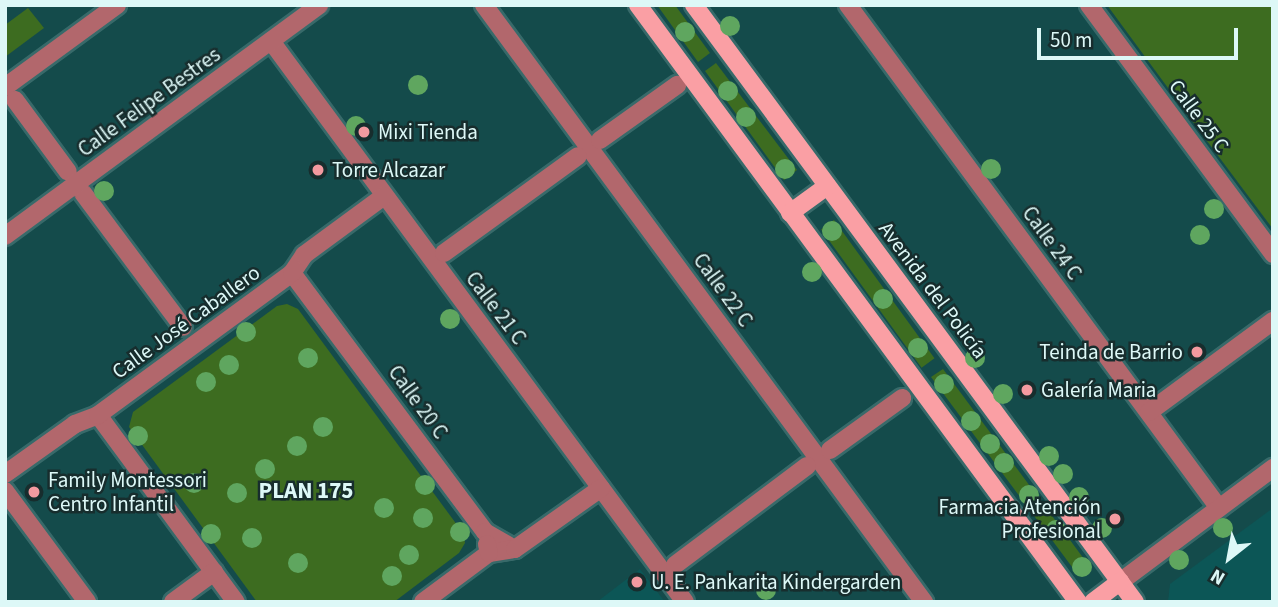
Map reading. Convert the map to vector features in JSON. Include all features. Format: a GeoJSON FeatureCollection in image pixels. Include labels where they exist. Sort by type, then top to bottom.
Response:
{"type":"FeatureCollection","features":[{"type":"Feature","properties":{"kind":"main road"},"geometry":{"type":"LineString","coordinates":[[638,5],[1078,602]]}},
{"type":"Feature","properties":{"kind":"main road","name":"Avenida del Policía"},"geometry":{"type":"LineString","coordinates":[[694,5],[1135,602]]}},
{"type":"Feature","properties":{"kind":"main road"},"geometry":{"type":"LineString","coordinates":[[790,213],[827,186]]}},
{"type":"Feature","properties":{"kind":"main road"},"geometry":{"type":"LineString","coordinates":[[1093,602],[1121,582]]}},
{"type":"Feature","properties":{"kind":"street"},"geometry":{"type":"LineString","coordinates":[[68,172],[10,94],[117,5]]}},
{"type":"Feature","properties":{"kind":"street","name":"Calle Felipe Bestres"},"geometry":{"type":"LineString","coordinates":[[5,236],[319,5]]}},
{"type":"Feature","properties":{"kind":"street","name":"Calle 22 C"},"geometry":{"type":"LineString","coordinates":[[484,5],[924,602]]}},
{"type":"Feature","properties":{"kind":"street","name":"Calle 24 C"},"geometry":{"type":"LineString","coordinates":[[848,5],[1219,508]]}},
{"type":"Feature","properties":{"kind":"street","name":"Calle 25 C"},"geometry":{"type":"LineString","coordinates":[[1089,5],[1273,254]]}},
{"type":"Feature","properties":{"kind":"street","name":"Calle 21 C"},"geometry":{"type":"LineString","coordinates":[[271,41],[685,602]]}},
{"type":"Feature","properties":{"kind":"street"},"geometry":{"type":"LineString","coordinates":[[600,140],[677,85]]}},
{"type":"Feature","properties":{"kind":"street"},"geometry":{"type":"LineString","coordinates":[[444,253],[578,156]]}},
{"type":"Feature","properties":{"kind":"street"},"geometry":{"type":"LineString","coordinates":[[83,193],[183,327]]}},
{"type":"Feature","properties":{"kind":"street","name":"Calle José Caballero"},"geometry":{"type":"LineString","coordinates":[[5,474],[75,424],[98,415],[292,273],[304,255],[384,196]]}},
{"type":"Feature","properties":{"kind":"street","name":"Calle 20 C"},"geometry":{"type":"LineString","coordinates":[[292,273],[485,531],[515,549]]}},
{"type":"Feature","properties":{"kind":"street"},"geometry":{"type":"LineString","coordinates":[[1149,412],[1273,321]]}},
{"type":"Feature","properties":{"kind":"street"},"geometry":{"type":"LineString","coordinates":[[830,450],[902,398]]}},
{"type":"Feature","properties":{"kind":"street"},"geometry":{"type":"LineString","coordinates":[[98,415],[236,602]]}},
{"type":"Feature","properties":{"kind":"street"},"geometry":{"type":"LineString","coordinates":[[675,565],[807,466]]}},
{"type":"Feature","properties":{"kind":"street"},"geometry":{"type":"LineString","coordinates":[[1121,582],[1273,468]]}},
{"type":"Feature","properties":{"kind":"street"},"geometry":{"type":"LineString","coordinates":[[423,602],[489,553],[515,549],[601,488]]}},
{"type":"Feature","properties":{"kind":"street"},"geometry":{"type":"LineString","coordinates":[[5,491],[87,602]]}},
{"type":"Feature","properties":{"kind":"street"},"geometry":{"type":"LineString","coordinates":[[485,531],[489,553]]}},
{"type":"Feature","properties":{"kind":"street"},"geometry":{"type":"LineString","coordinates":[[173,602],[214,572]]}},
{"type":"Feature","properties":{"kind":"shaded area"},"geometry":{"type":"Polygon","coordinates":[[[1273,508],[1273,602],[1168,602],[1170,584],[1273,508]]]}},
{"type":"Feature","properties":{"kind":"shaded area","name":"U. E. Pankarita Kindergarden"},"geometry":{"type":"Polygon","coordinates":[[[640,569],[665,602],[597,602],[602,598],[640,569]]]}},
{"type":"Feature","properties":{"kind":"green space"},"geometry":{"type":"Polygon","coordinates":[[[657,5],[675,5],[710,53],[698,62],[657,5]]]}},
{"type":"Feature","properties":{"kind":"green space"},"geometry":{"type":"Polygon","coordinates":[[[1107,5],[1273,5],[1273,229],[1204,137],[1107,5]]]}},
{"type":"Feature","properties":{"kind":"green space"},"geometry":{"type":"Polygon","coordinates":[[[28,8],[44,28],[5,57],[5,25],[28,8]]]}},
{"type":"Feature","properties":{"kind":"green space"},"geometry":{"type":"Polygon","coordinates":[[[716,63],[797,170],[784,180],[705,71],[716,63]]]}},
{"type":"Feature","properties":{"kind":"green space"},"geometry":{"type":"Polygon","coordinates":[[[834,220],[935,358],[922,368],[821,229],[834,220]]]}},
{"type":"Feature","properties":{"kind":"green space"},"geometry":{"type":"Polygon","coordinates":[[[287,304],[298,309],[463,533],[465,543],[459,553],[394,602],[257,602],[129,427],[133,412],[277,306],[287,304]]]}},
{"type":"Feature","properties":{"kind":"green space"},"geometry":{"type":"Polygon","coordinates":[[[943,369],[1087,563],[1086,573],[1075,571],[931,377],[943,369]]]}},
{"type":"Feature","properties":{"kind":"place","name":"Mixi Tienda"},"geometry":{"type":"Point","coordinates":[364,132]}},
{"type":"Feature","properties":{"kind":"place","name":"Torre Alcazar"},"geometry":{"type":"Point","coordinates":[318,170]}},
{"type":"Feature","properties":{"kind":"place","name":"Teinda de Barrio"},"geometry":{"type":"Point","coordinates":[1197,352]}},
{"type":"Feature","properties":{"kind":"place","name":"Galería Maria"},"geometry":{"type":"Point","coordinates":[1027,390]}},
{"type":"Feature","properties":{"kind":"place","name":"Family Montessori Centro Infantil"},"geometry":{"type":"Point","coordinates":[34,492]}},
{"type":"Feature","properties":{"kind":"place","name":"Farmacia Atención Profesional"},"geometry":{"type":"Point","coordinates":[1115,519]}},
{"type":"Feature","properties":{"kind":"place","name":"U. E. Pankarita Kindergarden"},"geometry":{"type":"Point","coordinates":[637,582]}},
{"type":"Feature","properties":{"kind":"district","name":"PLAN 175"},"geometry":{"type":"Point","coordinates":[306,491]}}]}
